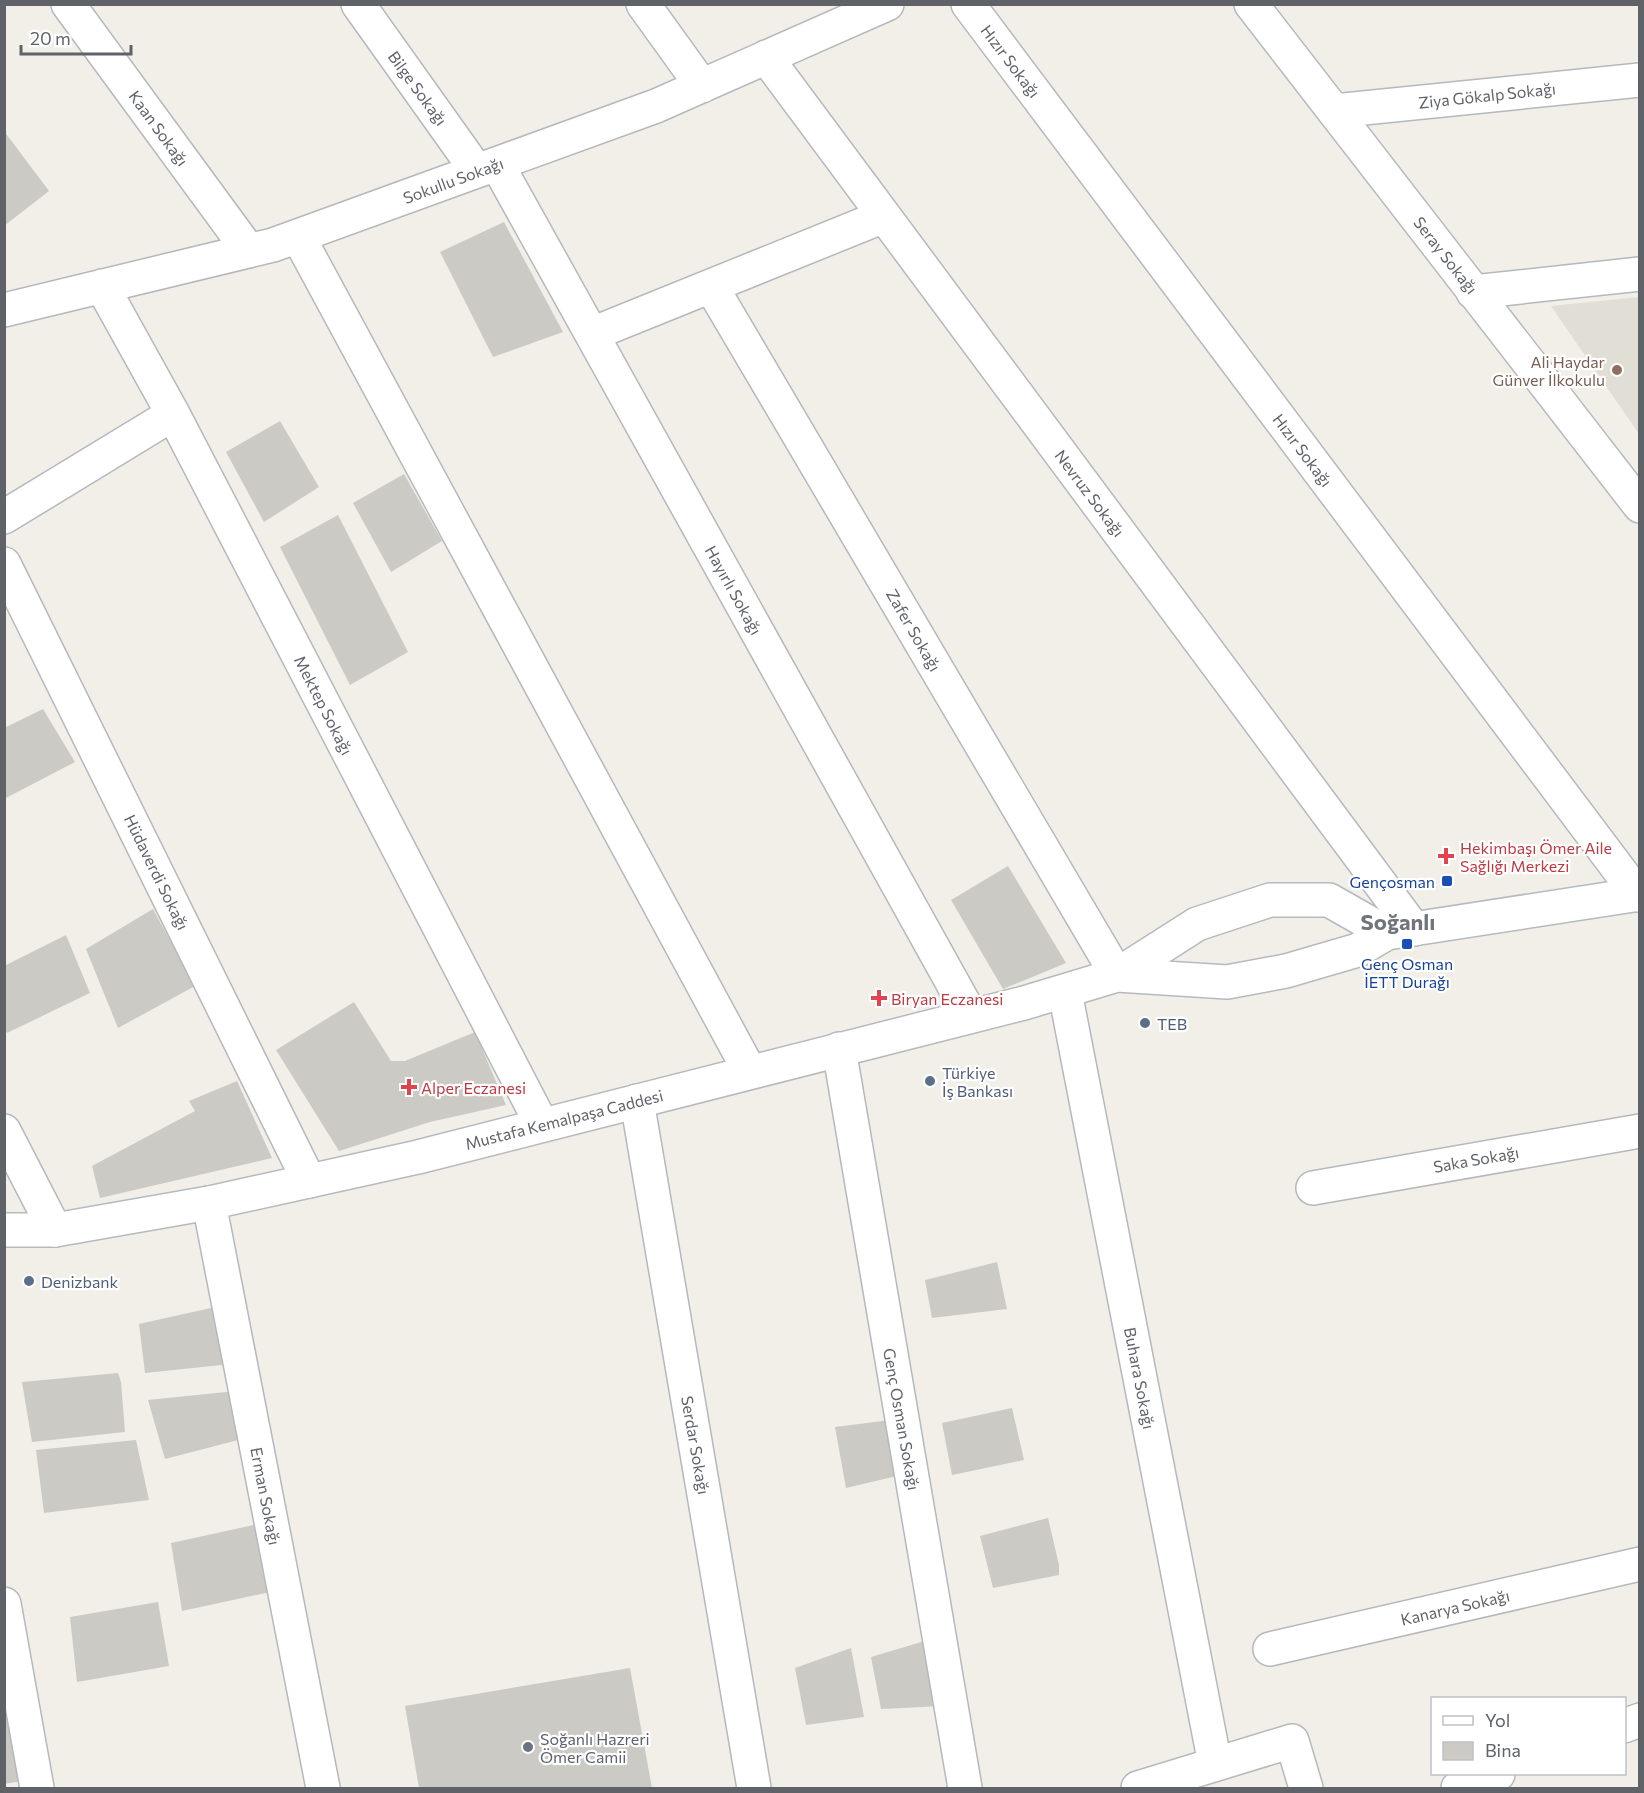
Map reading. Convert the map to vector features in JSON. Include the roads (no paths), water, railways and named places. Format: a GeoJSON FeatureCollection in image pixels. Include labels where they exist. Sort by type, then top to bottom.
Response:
{"type":"FeatureCollection","features":[{"type":"Feature","properties":{"kind":"street","name":"Kaan Sokağı"},"geometry":{"type":"LineString","coordinates":[[68,4],[249,251]]}},
{"type":"Feature","properties":{"kind":"street","name":"Bilge Sokağı"},"geometry":{"type":"LineString","coordinates":[[358,4],[487,167]]}},
{"type":"Feature","properties":{"kind":"street"},"geometry":{"type":"LineString","coordinates":[[643,4],[702,86]]}},
{"type":"Feature","properties":{"kind":"street","name":"Sokullu Sokağı"},"geometry":{"type":"LineString","coordinates":[[4,310],[249,251],[298,236],[656,106],[887,4]]}},
{"type":"Feature","properties":{"kind":"street","name":"Hızır Sokağı"},"geometry":{"type":"LineString","coordinates":[[968,4],[1639,894]]}},
{"type":"Feature","properties":{"kind":"street","name":"Seray Sokağı"},"geometry":{"type":"LineString","coordinates":[[1251,4],[1640,506]]}},
{"type":"Feature","properties":{"kind":"street","name":"Nevruz Sokağı"},"geometry":{"type":"LineString","coordinates":[[766,57],[884,216],[1401,931]]}},
{"type":"Feature","properties":{"kind":"street","name":"Ziya Gökalp Sokağı"},"geometry":{"type":"LineString","coordinates":[[1334,111],[1640,80]]}},
{"type":"Feature","properties":{"kind":"street","name":"Hayırlı Sokağı"},"geometry":{"type":"LineString","coordinates":[[487,167],[592,334],[971,1016]]}},
{"type":"Feature","properties":{"kind":"street"},"geometry":{"type":"LineString","coordinates":[[592,334],[884,216]]}},
{"type":"Feature","properties":{"kind":"street"},"geometry":{"type":"LineString","coordinates":[[298,236],[750,1072]]}},
{"type":"Feature","properties":{"kind":"street"},"geometry":{"type":"LineString","coordinates":[[1473,292],[1640,274]]}},
{"type":"Feature","properties":{"kind":"street","name":"Mektep Sokağı"},"geometry":{"type":"LineString","coordinates":[[102,286],[173,414],[542,1125]]}},
{"type":"Feature","properties":{"kind":"street","name":"Zafer Sokağı"},"geometry":{"type":"LineString","coordinates":[[711,286],[1117,975]]}},
{"type":"Feature","properties":{"kind":"street"},"geometry":{"type":"LineString","coordinates":[[4,517],[173,414]]}},
{"type":"Feature","properties":{"kind":"street","name":"Hüdaverdi Sokağı"},"geometry":{"type":"LineString","coordinates":[[4,564],[309,1181]]}},
{"type":"Feature","properties":{"kind":"street"},"geometry":{"type":"LineString","coordinates":[[1117,975],[1227,982],[1286,971],[1358,951],[1401,931],[1639,894]]}},
{"type":"Feature","properties":{"kind":"street"},"geometry":{"type":"LineString","coordinates":[[1117,975],[1197,924],[1270,900],[1329,900],[1401,931]]}},
{"type":"Feature","properties":{"kind":"street","name":"Mustafa Kemalpaşa Caddesi"},"geometry":{"type":"LineString","coordinates":[[4,1230],[55,1230],[209,1203],[418,1157],[1065,992],[1117,975]]}},
{"type":"Feature","properties":{"kind":"street","name":"Buhara Sokağı"},"geometry":{"type":"LineString","coordinates":[[1065,992],[1215,1764]]}},
{"type":"Feature","properties":{"kind":"street","name":"Genç Osman Sokağı"},"geometry":{"type":"LineString","coordinates":[[839,1049],[965,1788]]}},
{"type":"Feature","properties":{"kind":"street","name":"Serdar Sokağı"},"geometry":{"type":"LineString","coordinates":[[637,1101],[754,1788]]}},
{"type":"Feature","properties":{"kind":"street"},"geometry":{"type":"LineString","coordinates":[[4,1131],[55,1230]]}},
{"type":"Feature","properties":{"kind":"street","name":"Saka Sokağı"},"geometry":{"type":"LineString","coordinates":[[1313,1188],[1640,1131]]}},
{"type":"Feature","properties":{"kind":"street","name":"Erman Sokağı"},"geometry":{"type":"LineString","coordinates":[[209,1203],[323,1788]]}},
{"type":"Feature","properties":{"kind":"street","name":"Kanarya Sokağı"},"geometry":{"type":"LineString","coordinates":[[1270,1649],[1640,1564]]}},
{"type":"Feature","properties":{"kind":"street"},"geometry":{"type":"LineString","coordinates":[[4,1604],[38,1788]]}},
{"type":"Feature","properties":{"kind":"street"},"geometry":{"type":"LineString","coordinates":[[1138,1788],[1292,1741],[1306,1788]]}},
{"type":"Feature","properties":{"kind":"street"},"geometry":{"type":"LineString","coordinates":[[1458,1788],[1493,1775]]}},
{"type":"Feature","properties":{"kind":"place","name":"Ali Haydar Günver İlkokulu"},"geometry":{"type":"Point","coordinates":[1617,370]}},
{"type":"Feature","properties":{"kind":"place","name":"Hekimbaşı Ömer Aile Sağlığı Merkezi"},"geometry":{"type":"Point","coordinates":[1446,856]}},
{"type":"Feature","properties":{"kind":"place","name":"Gençosman"},"geometry":{"type":"Point","coordinates":[1447,881]}},
{"type":"Feature","properties":{"kind":"place","name":"Genç Osman İETT Durağı"},"geometry":{"type":"Point","coordinates":[1407,944]}},
{"type":"Feature","properties":{"kind":"place","name":"Biryan Eczanesi"},"geometry":{"type":"Point","coordinates":[879,998]}},
{"type":"Feature","properties":{"kind":"place","name":"TEB"},"geometry":{"type":"Point","coordinates":[1145,1023]}},
{"type":"Feature","properties":{"kind":"place","name":"Türkiye İş Bankası"},"geometry":{"type":"Point","coordinates":[930,1081]}},
{"type":"Feature","properties":{"kind":"place","name":"Alper Eczanesi"},"geometry":{"type":"Point","coordinates":[409,1087]}},
{"type":"Feature","properties":{"kind":"place","name":"Denizbank"},"geometry":{"type":"Point","coordinates":[29,1281]}},
{"type":"Feature","properties":{"kind":"place","name":"Soğanlı Hazreri Ömer Camii"},"geometry":{"type":"Point","coordinates":[528,1747]}},
{"type":"Feature","properties":{"kind":"district","name":"Soğanlı"},"geometry":{"type":"Point","coordinates":[1398,921]}}]}
